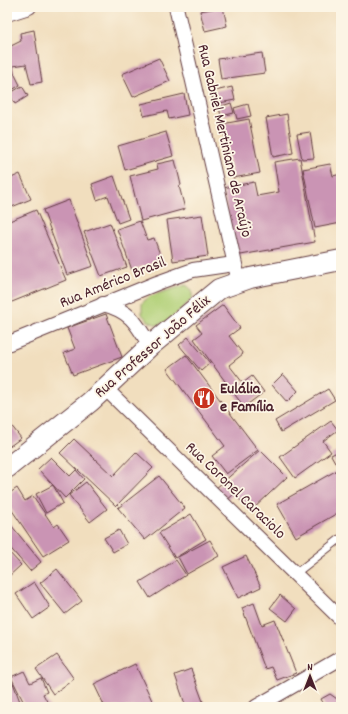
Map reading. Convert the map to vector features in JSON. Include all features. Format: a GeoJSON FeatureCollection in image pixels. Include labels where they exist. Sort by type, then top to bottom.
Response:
{"type":"FeatureCollection","features":[{"type":"Feature","properties":{"kind":"street"},"geometry":{"type":"LineString","coordinates":[[7,14],[29,7]]}},
{"type":"Feature","properties":{"kind":"street","name":"Rua Gabriel Mertiniano de Araújo"},"geometry":{"type":"LineString","coordinates":[[176,7],[237,273]]}},
{"type":"Feature","properties":{"kind":"street","name":"Rua Professor João Félix"},"geometry":{"type":"LineString","coordinates":[[7,468],[105,388],[150,346],[237,273],[250,278],[341,260]]}},
{"type":"Feature","properties":{"kind":"street","name":"Rua Américo Brasil"},"geometry":{"type":"LineString","coordinates":[[7,344],[103,304],[193,270],[237,273]]}},
{"type":"Feature","properties":{"kind":"street"},"geometry":{"type":"LineString","coordinates":[[103,304],[126,313],[136,322],[150,346]]}},
{"type":"Feature","properties":{"kind":"street","name":"Rua Coronel Caraciolo"},"geometry":{"type":"LineString","coordinates":[[105,388],[341,619]]}},
{"type":"Feature","properties":{"kind":"street"},"geometry":{"type":"LineString","coordinates":[[256,707],[341,658]]}},
{"type":"Feature","properties":{"kind":"lane"},"geometry":{"type":"LineString","coordinates":[[295,574],[341,538]]}},
{"type":"Feature","properties":{"kind":"green space"},"geometry":{"type":"Polygon","coordinates":[[[186,285],[192,290],[192,299],[168,321],[157,325],[148,321],[142,314],[142,303],[150,296],[186,285]]]}},
{"type":"Feature","properties":{"kind":"building"},"geometry":{"type":"Polygon","coordinates":[[[223,7],[227,26],[205,31],[200,11],[223,7]]]}},
{"type":"Feature","properties":{"kind":"building"},"geometry":{"type":"Polygon","coordinates":[[[34,30],[42,82],[31,84],[26,64],[13,66],[14,73],[20,85],[9,92],[7,86],[7,48],[21,41],[20,33],[34,30]]]}},
{"type":"Feature","properties":{"kind":"building"},"geometry":{"type":"Polygon","coordinates":[[[262,53],[265,73],[221,79],[218,59],[262,53]]]}},
{"type":"Feature","properties":{"kind":"building"},"geometry":{"type":"Polygon","coordinates":[[[159,58],[170,81],[133,97],[122,74],[159,58]]]}},
{"type":"Feature","properties":{"kind":"building"},"geometry":{"type":"Polygon","coordinates":[[[22,86],[28,96],[15,104],[9,94],[22,86]]]}},
{"type":"Feature","properties":{"kind":"building"},"geometry":{"type":"Polygon","coordinates":[[[232,87],[235,100],[214,104],[211,92],[232,87]]]}},
{"type":"Feature","properties":{"kind":"building"},"geometry":{"type":"Polygon","coordinates":[[[184,94],[188,115],[169,119],[167,111],[144,116],[141,104],[184,94]]]}},
{"type":"Feature","properties":{"kind":"building"},"geometry":{"type":"Polygon","coordinates":[[[231,103],[234,113],[221,116],[219,107],[231,103]]]}},
{"type":"Feature","properties":{"kind":"building"},"geometry":{"type":"Polygon","coordinates":[[[248,104],[251,116],[237,119],[234,108],[248,104]]]}},
{"type":"Feature","properties":{"kind":"building"},"geometry":{"type":"Polygon","coordinates":[[[287,114],[293,153],[273,157],[266,118],[287,114]]]}},
{"type":"Feature","properties":{"kind":"building"},"geometry":{"type":"Polygon","coordinates":[[[249,119],[260,173],[233,178],[222,124],[249,119]]]}},
{"type":"Feature","properties":{"kind":"building"},"geometry":{"type":"Polygon","coordinates":[[[166,132],[173,156],[125,170],[118,146],[166,132]]]}},
{"type":"Feature","properties":{"kind":"building"},"geometry":{"type":"Polygon","coordinates":[[[310,132],[314,158],[302,159],[297,134],[310,132]]]}},
{"type":"Feature","properties":{"kind":"building"},"geometry":{"type":"Polygon","coordinates":[[[300,158],[315,242],[235,256],[223,188],[254,182],[257,196],[279,192],[274,162],[300,158]]]}},
{"type":"Feature","properties":{"kind":"building"},"geometry":{"type":"Polygon","coordinates":[[[175,160],[181,185],[179,186],[185,209],[141,221],[130,176],[158,169],[157,164],[175,160]]]}},
{"type":"Feature","properties":{"kind":"building"},"geometry":{"type":"Polygon","coordinates":[[[330,164],[333,176],[341,174],[341,223],[315,228],[303,169],[330,164]]]}},
{"type":"Feature","properties":{"kind":"building"},"geometry":{"type":"Polygon","coordinates":[[[20,174],[31,199],[7,209],[7,180],[20,174]]]}},
{"type":"Feature","properties":{"kind":"building"},"geometry":{"type":"Polygon","coordinates":[[[114,176],[129,219],[118,223],[108,196],[97,200],[92,184],[114,176]]]}},
{"type":"Feature","properties":{"kind":"building"},"geometry":{"type":"Polygon","coordinates":[[[69,200],[93,266],[67,275],[43,210],[69,200]]]}},
{"type":"Feature","properties":{"kind":"building"},"geometry":{"type":"Polygon","coordinates":[[[36,210],[66,280],[7,304],[7,222],[36,210]]]}},
{"type":"Feature","properties":{"kind":"building"},"geometry":{"type":"Polygon","coordinates":[[[202,215],[208,256],[173,261],[167,220],[202,215]]]}},
{"type":"Feature","properties":{"kind":"building"},"geometry":{"type":"Polygon","coordinates":[[[140,221],[147,240],[154,238],[162,260],[132,270],[117,229],[140,221]]]}},
{"type":"Feature","properties":{"kind":"building"},"geometry":{"type":"Polygon","coordinates":[[[110,223],[127,267],[101,276],[84,232],[110,223]]]}},
{"type":"Feature","properties":{"kind":"building"},"geometry":{"type":"Polygon","coordinates":[[[223,305],[240,328],[229,336],[243,354],[229,365],[243,383],[252,376],[264,392],[244,407],[194,339],[202,333],[196,325],[223,305]]]}},
{"type":"Feature","properties":{"kind":"building"},"geometry":{"type":"Polygon","coordinates":[[[106,314],[122,357],[73,375],[64,353],[75,349],[67,328],[106,314]]]}},
{"type":"Feature","properties":{"kind":"building"},"geometry":{"type":"Polygon","coordinates":[[[188,337],[210,363],[201,371],[179,345],[188,337]]]}},
{"type":"Feature","properties":{"kind":"building","name":"Eulália e Família"},"geometry":{"type":"Polygon","coordinates":[[[186,355],[258,450],[226,474],[212,456],[225,446],[167,369],[186,355]]]}},
{"type":"Feature","properties":{"kind":"building"},"geometry":{"type":"Polygon","coordinates":[[[283,374],[298,391],[287,402],[272,385],[283,374]]]}},
{"type":"Feature","properties":{"kind":"building"},"geometry":{"type":"Polygon","coordinates":[[[328,389],[335,400],[281,432],[275,421],[328,389]]]}},
{"type":"Feature","properties":{"kind":"building"},"geometry":{"type":"Polygon","coordinates":[[[7,420],[21,438],[10,446],[7,442],[7,420]]]}},
{"type":"Feature","properties":{"kind":"building"},"geometry":{"type":"Polygon","coordinates":[[[331,421],[338,430],[323,441],[331,452],[295,478],[280,457],[331,421]]]}},
{"type":"Feature","properties":{"kind":"building"},"geometry":{"type":"Polygon","coordinates":[[[74,439],[113,476],[136,452],[153,468],[116,506],[60,453],[74,439]]]}},
{"type":"Feature","properties":{"kind":"building"},"geometry":{"type":"Polygon","coordinates":[[[260,450],[287,477],[251,511],[234,494],[226,501],[215,489],[260,450]]]}},
{"type":"Feature","properties":{"kind":"building"},"geometry":{"type":"Polygon","coordinates":[[[341,450],[341,511],[296,537],[277,504],[339,469],[331,455],[341,450]]]}},
{"type":"Feature","properties":{"kind":"building"},"geometry":{"type":"Polygon","coordinates":[[[51,457],[70,476],[76,470],[84,479],[65,498],[38,469],[51,457]]]}},
{"type":"Feature","properties":{"kind":"building"},"geometry":{"type":"Polygon","coordinates":[[[159,476],[185,508],[145,540],[118,508],[159,476]]]}},
{"type":"Feature","properties":{"kind":"building"},"geometry":{"type":"Polygon","coordinates":[[[86,482],[107,509],[90,522],[69,495],[86,482]]]}},
{"type":"Feature","properties":{"kind":"building"},"geometry":{"type":"Polygon","coordinates":[[[53,485],[63,503],[46,513],[36,494],[53,485]]]}},
{"type":"Feature","properties":{"kind":"building"},"geometry":{"type":"Polygon","coordinates":[[[17,488],[25,501],[33,496],[54,527],[58,524],[69,540],[43,556],[7,503],[7,495],[17,488]]]}},
{"type":"Feature","properties":{"kind":"building"},"geometry":{"type":"Polygon","coordinates":[[[191,514],[206,539],[175,558],[159,533],[191,514]]]}},
{"type":"Feature","properties":{"kind":"building"},"geometry":{"type":"Polygon","coordinates":[[[7,520],[41,562],[30,571],[7,544],[7,520]]]}},
{"type":"Feature","properties":{"kind":"building"},"geometry":{"type":"Polygon","coordinates":[[[119,530],[127,544],[113,552],[104,538],[119,530]]]}},
{"type":"Feature","properties":{"kind":"building"},"geometry":{"type":"Polygon","coordinates":[[[210,540],[219,556],[187,574],[178,557],[210,540]]]}},
{"type":"Feature","properties":{"kind":"building"},"geometry":{"type":"Polygon","coordinates":[[[7,550],[21,565],[7,578],[7,550]]]}},
{"type":"Feature","properties":{"kind":"building"},"geometry":{"type":"Polygon","coordinates":[[[246,556],[261,587],[238,598],[223,567],[246,556]]]}},
{"type":"Feature","properties":{"kind":"building"},"geometry":{"type":"Polygon","coordinates":[[[176,560],[186,575],[150,598],[140,582],[176,560]]]}},
{"type":"Feature","properties":{"kind":"building"},"geometry":{"type":"Polygon","coordinates":[[[57,569],[82,601],[65,614],[40,583],[57,569]]]}},
{"type":"Feature","properties":{"kind":"building"},"geometry":{"type":"Polygon","coordinates":[[[34,582],[50,607],[33,619],[16,594],[34,582]]]}},
{"type":"Feature","properties":{"kind":"building"},"geometry":{"type":"Polygon","coordinates":[[[280,595],[296,609],[287,621],[270,608],[280,595]]]}},
{"type":"Feature","properties":{"kind":"building"},"geometry":{"type":"Polygon","coordinates":[[[254,603],[262,625],[275,620],[296,673],[277,680],[271,667],[265,669],[242,608],[254,603]]]}},
{"type":"Feature","properties":{"kind":"building"},"geometry":{"type":"Polygon","coordinates":[[[57,655],[74,679],[53,694],[36,669],[57,655]]]}},
{"type":"Feature","properties":{"kind":"building"},"geometry":{"type":"Polygon","coordinates":[[[135,664],[155,707],[105,707],[94,684],[135,664]]]}},
{"type":"Feature","properties":{"kind":"building"},"geometry":{"type":"Polygon","coordinates":[[[191,669],[205,707],[186,707],[175,675],[191,669]]]}},
{"type":"Feature","properties":{"kind":"building"},"geometry":{"type":"Polygon","coordinates":[[[24,671],[30,683],[41,678],[47,692],[43,694],[50,707],[26,707],[11,677],[24,671]]]}},
{"type":"Feature","properties":{"kind":"building"},"geometry":{"type":"Polygon","coordinates":[[[13,683],[22,707],[7,707],[7,685],[13,683]]]}},
{"type":"Feature","properties":{"kind":"building"},"geometry":{"type":"Polygon","coordinates":[[[330,694],[340,701],[341,707],[325,707],[321,699],[330,694]]]}},
{"type":"Feature","properties":{"kind":"place","name":"Eulália e Família"},"geometry":{"type":"Point","coordinates":[204,398]}}]}
